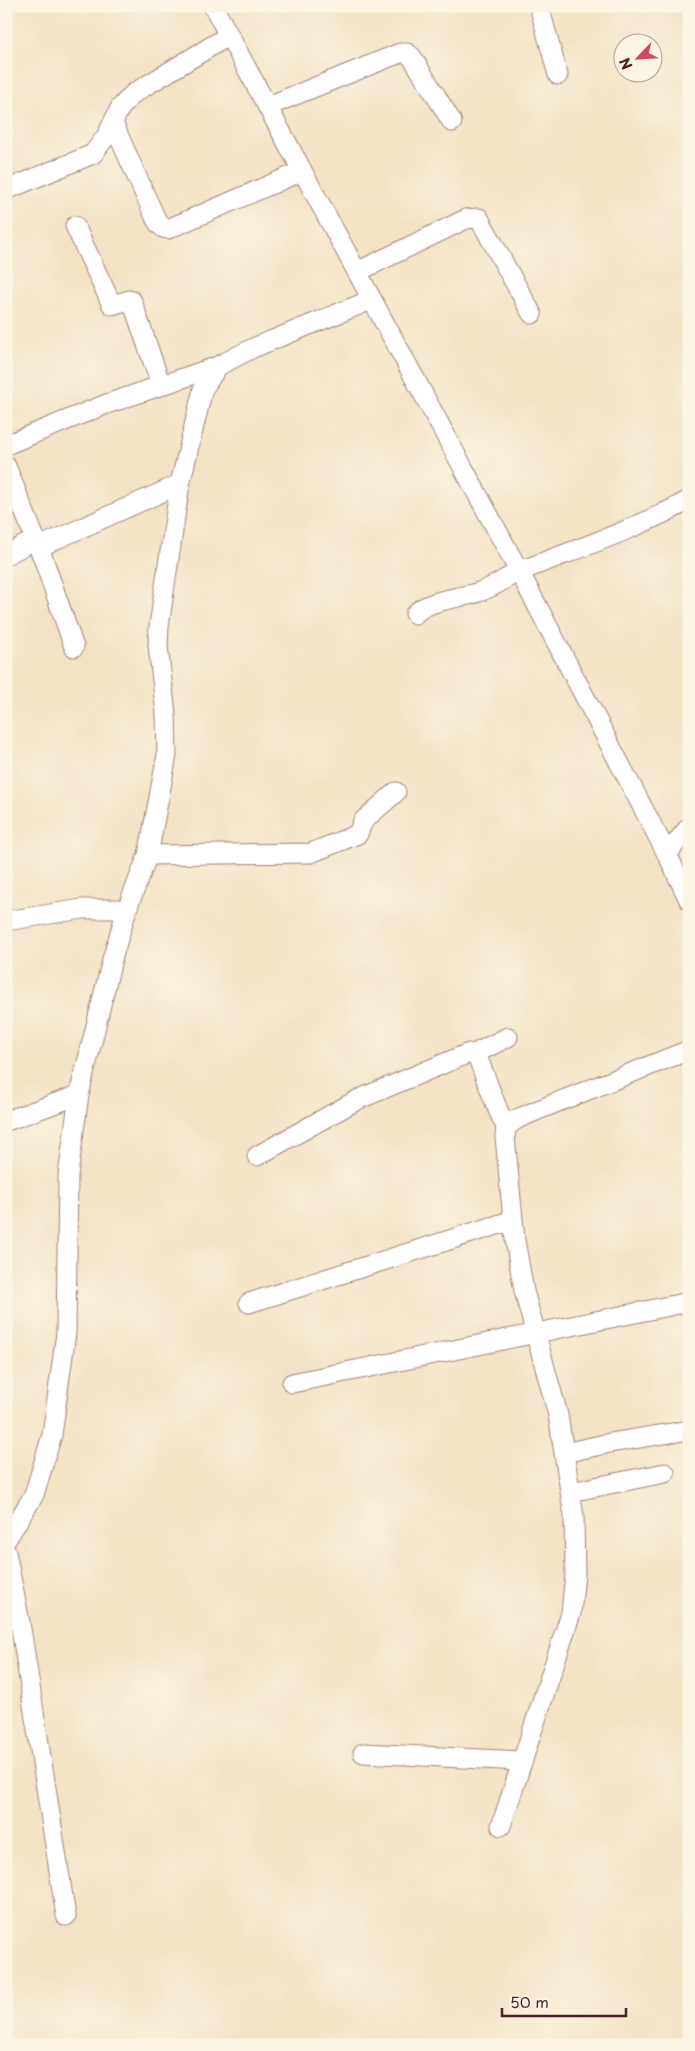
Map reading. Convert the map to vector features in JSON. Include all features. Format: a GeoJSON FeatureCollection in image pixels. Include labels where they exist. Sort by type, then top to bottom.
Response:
{"type":"FeatureCollection","features":[{"type":"Feature","properties":{"kind":"street"},"geometry":{"type":"LineString","coordinates":[[213,6],[519,571],[667,854],[689,900]]}},
{"type":"Feature","properties":{"kind":"street"},"geometry":{"type":"LineString","coordinates":[[539,6],[558,75]]}},
{"type":"Feature","properties":{"kind":"street"},"geometry":{"type":"LineString","coordinates":[[6,190],[93,154],[100,147],[120,108],[134,93],[228,36]]}},
{"type":"Feature","properties":{"kind":"street"},"geometry":{"type":"LineString","coordinates":[[268,106],[400,53],[407,53],[412,57],[452,122]]}},
{"type":"Feature","properties":{"kind":"street"},"geometry":{"type":"LineString","coordinates":[[113,123],[155,217],[164,229],[168,229],[302,171]]}},
{"type":"Feature","properties":{"kind":"street"},"geometry":{"type":"LineString","coordinates":[[356,272],[466,219],[479,218],[532,314]]}},
{"type":"Feature","properties":{"kind":"street"},"geometry":{"type":"LineString","coordinates":[[75,226],[112,306],[129,300],[132,301],[161,385]]}},
{"type":"Feature","properties":{"kind":"street"},"geometry":{"type":"LineString","coordinates":[[6,445],[104,405],[218,366],[252,348],[371,300]]}},
{"type":"Feature","properties":{"kind":"street"},"geometry":{"type":"LineString","coordinates":[[6,1540],[34,1495],[52,1435],[66,1333],[68,1174],[79,1095],[127,909],[148,855],[167,756],[166,714],[158,646],[159,626],[180,484],[203,389],[218,366]]}},
{"type":"Feature","properties":{"kind":"street"},"geometry":{"type":"LineString","coordinates":[[6,466],[37,543],[74,647]]}},
{"type":"Feature","properties":{"kind":"street"},"geometry":{"type":"LineString","coordinates":[[6,555],[180,484]]}},
{"type":"Feature","properties":{"kind":"street"},"geometry":{"type":"LineString","coordinates":[[415,614],[419,608],[491,588],[519,571],[636,526],[689,500]]}},
{"type":"Feature","properties":{"kind":"street"},"geometry":{"type":"LineString","coordinates":[[148,855],[311,853],[358,834],[363,821],[396,792]]}},
{"type":"Feature","properties":{"kind":"street"},"geometry":{"type":"LineString","coordinates":[[667,854],[689,827]]}},
{"type":"Feature","properties":{"kind":"street"},"geometry":{"type":"LineString","coordinates":[[6,920],[82,910],[127,909]]}},
{"type":"Feature","properties":{"kind":"street"},"geometry":{"type":"LineString","coordinates":[[257,1156],[357,1100],[464,1054],[474,1054],[508,1038]]}},
{"type":"Feature","properties":{"kind":"street"},"geometry":{"type":"LineString","coordinates":[[506,1128],[524,1116],[689,1050]]}},
{"type":"Feature","properties":{"kind":"street"},"geometry":{"type":"LineString","coordinates":[[474,1054],[479,1061],[506,1128],[513,1220],[524,1291],[558,1415],[574,1516],[575,1574],[571,1613],[501,1826]]}},
{"type":"Feature","properties":{"kind":"street"},"geometry":{"type":"LineString","coordinates":[[6,1120],[79,1095]]}},
{"type":"Feature","properties":{"kind":"street"},"geometry":{"type":"LineString","coordinates":[[249,1303],[513,1220]]}},
{"type":"Feature","properties":{"kind":"street"},"geometry":{"type":"LineString","coordinates":[[292,1383],[689,1302]]}},
{"type":"Feature","properties":{"kind":"street"},"geometry":{"type":"LineString","coordinates":[[564,1452],[689,1430]]}},
{"type":"Feature","properties":{"kind":"street"},"geometry":{"type":"LineString","coordinates":[[570,1492],[665,1473]]}},
{"type":"Feature","properties":{"kind":"street"},"geometry":{"type":"LineString","coordinates":[[6,1552],[21,1631],[66,1916]]}},
{"type":"Feature","properties":{"kind":"street"},"geometry":{"type":"LineString","coordinates":[[363,1753],[523,1762]]}}]}
